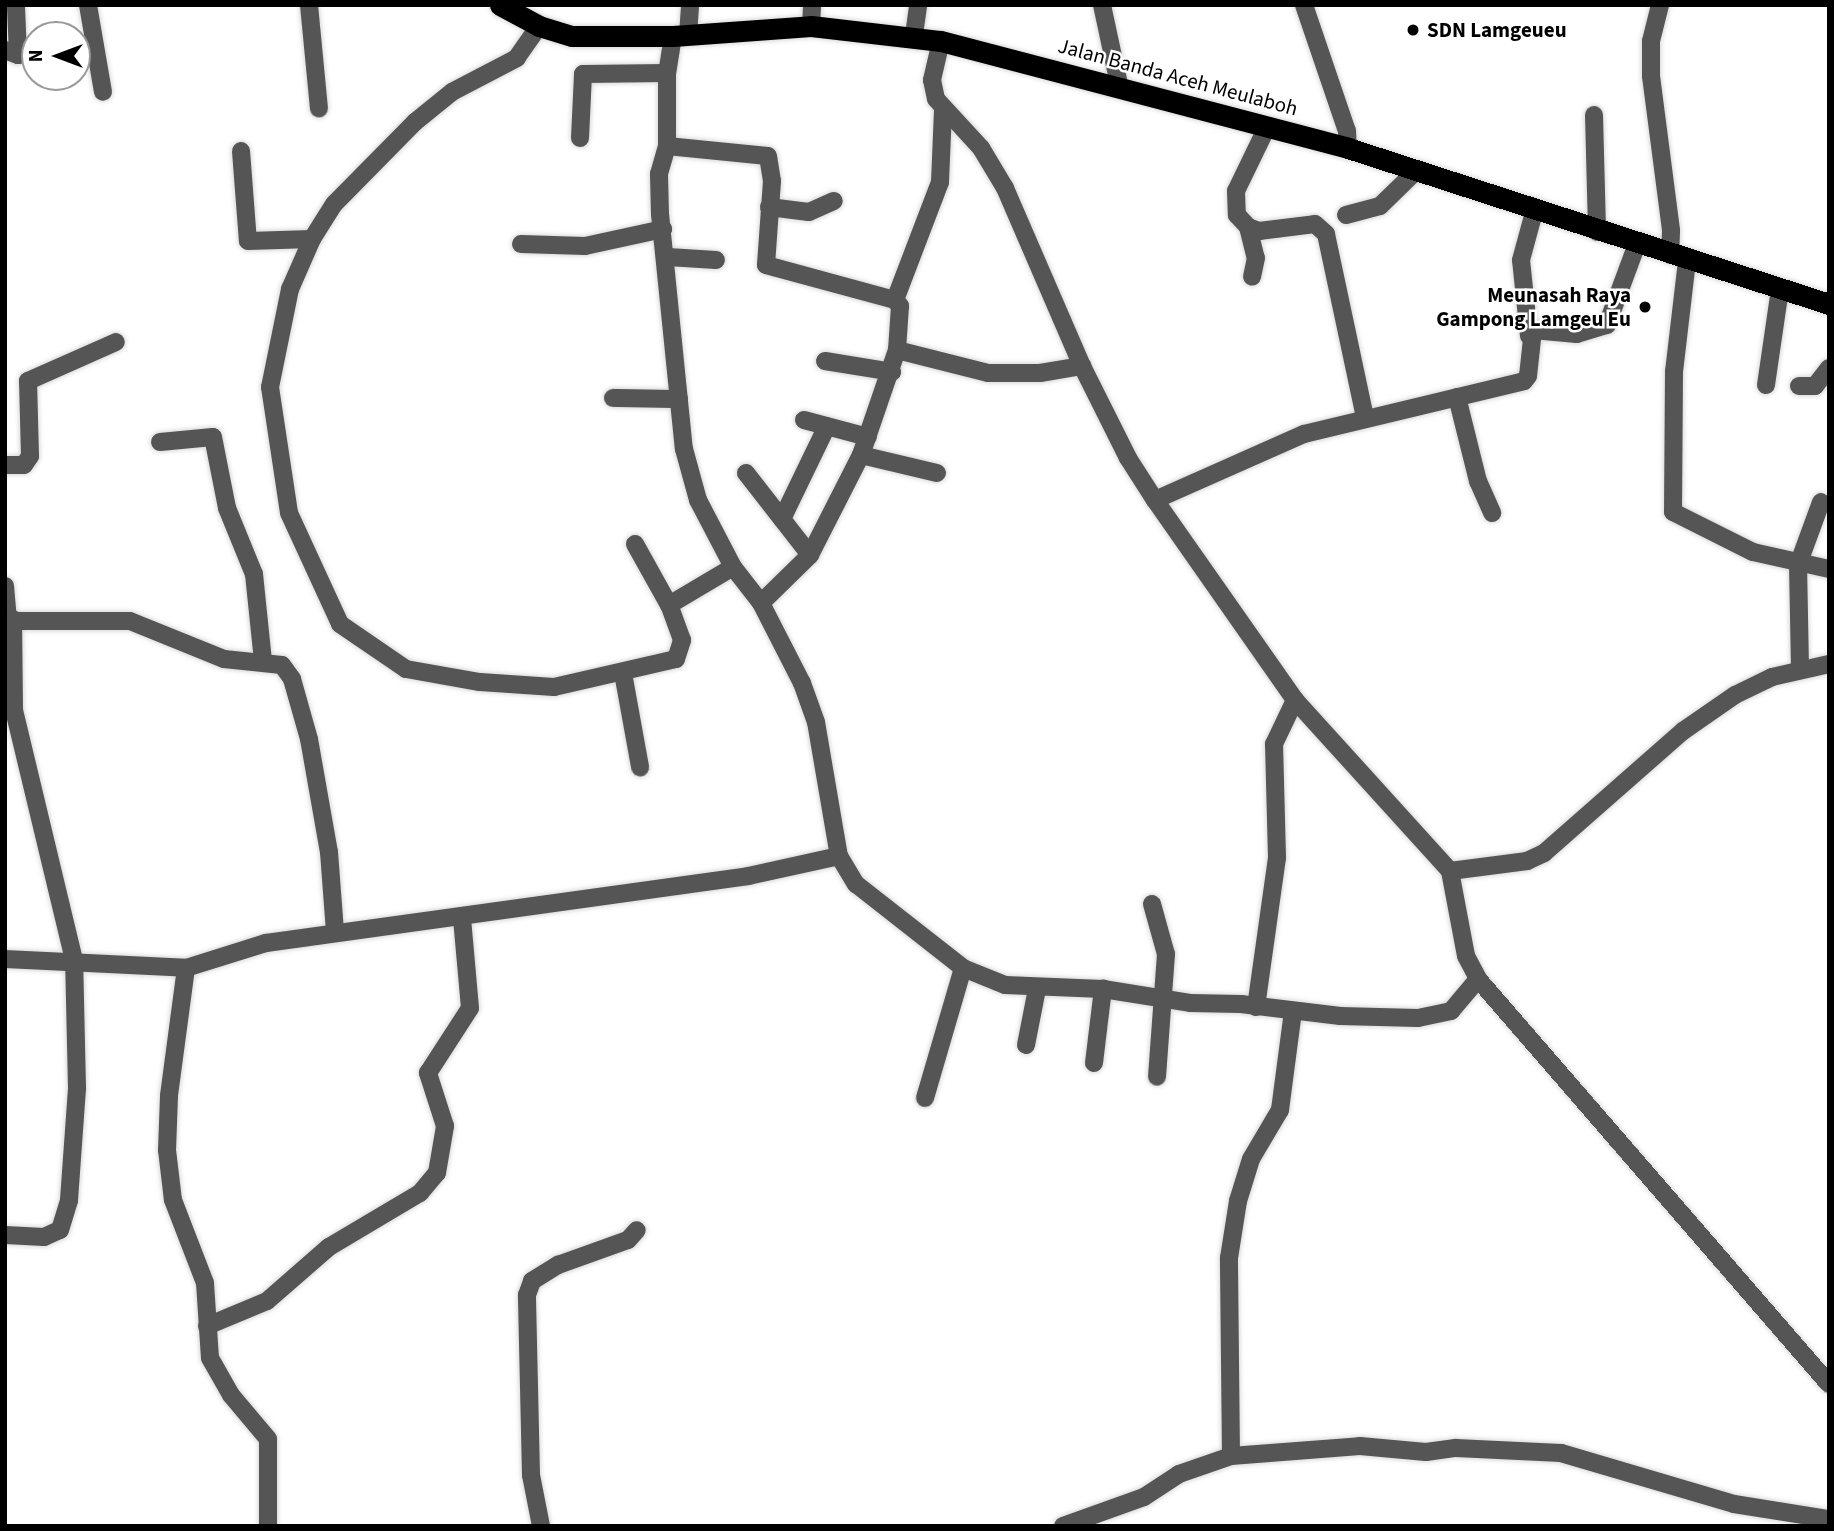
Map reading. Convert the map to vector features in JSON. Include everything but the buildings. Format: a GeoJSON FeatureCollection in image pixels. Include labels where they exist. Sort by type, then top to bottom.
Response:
{"type":"FeatureCollection","features":[{"type":"Feature","properties":{"kind":"highway","name":"Jalan Banda Aceh Meulaboh"},"geometry":{"type":"LineString","coordinates":[[500,5],[572,36],[681,36],[811,15],[941,41],[1119,84],[1348,148],[1534,212],[1829,304]]}},
{"type":"Feature","properties":{"kind":"street"},"geometry":{"type":"LineString","coordinates":[[309,5],[319,109]]}},
{"type":"Feature","properties":{"kind":"street"},"geometry":{"type":"LineString","coordinates":[[690,5],[667,73],[667,146],[659,174],[684,449],[698,500],[733,566],[761,603],[816,722],[839,856],[856,884],[963,968],[1005,985],[1037,989],[1103,989],[1162,1000],[1340,1016],[1444,1015],[1458,1005],[1478,979]]}},
{"type":"Feature","properties":{"kind":"street"},"geometry":{"type":"LineString","coordinates":[[914,35],[918,5]]}},
{"type":"Feature","properties":{"kind":"street"},"geometry":{"type":"LineString","coordinates":[[1102,5],[1119,84]]}},
{"type":"Feature","properties":{"kind":"street"},"geometry":{"type":"LineString","coordinates":[[1304,5],[1347,131],[1348,148]]}},
{"type":"Feature","properties":{"kind":"street"},"geometry":{"type":"LineString","coordinates":[[1660,5],[1651,41],[1651,75],[1671,231],[1678,258],[1673,512],[1726,541],[1798,565],[1829,569]]}},
{"type":"Feature","properties":{"kind":"street"},"geometry":{"type":"LineString","coordinates":[[16,8],[20,52]]}},
{"type":"Feature","properties":{"kind":"street"},"geometry":{"type":"LineString","coordinates":[[529,16],[517,58],[452,92],[415,122],[334,204],[312,239],[289,289],[270,405],[289,513],[334,617],[417,673],[530,688],[623,673],[681,654],[682,640],[669,605],[635,544]]}},
{"type":"Feature","properties":{"kind":"street"},"geometry":{"type":"LineString","coordinates":[[895,300],[940,182],[943,109],[932,80],[941,41]]}},
{"type":"Feature","properties":{"kind":"street"},"geometry":{"type":"LineString","coordinates":[[91,55],[103,92]]}},
{"type":"Feature","properties":{"kind":"street"},"geometry":{"type":"LineString","coordinates":[[580,138],[583,74],[667,73]]}},
{"type":"Feature","properties":{"kind":"street"},"geometry":{"type":"LineString","coordinates":[[943,109],[981,148],[1004,188],[1082,366],[1128,458],[1155,500],[1230,602],[1295,700],[1450,871],[1466,956],[1478,979],[1829,1384]]}},
{"type":"Feature","properties":{"kind":"street"},"geometry":{"type":"LineString","coordinates":[[1594,115],[1597,232]]}},
{"type":"Feature","properties":{"kind":"street"},"geometry":{"type":"LineString","coordinates":[[1266,127],[1236,191],[1237,215],[1248,227],[1259,231],[1315,224],[1326,234],[1365,416]]}},
{"type":"Feature","properties":{"kind":"street"},"geometry":{"type":"LineString","coordinates":[[667,146],[768,156],[766,265],[895,300],[900,306],[897,350],[892,372],[861,455],[810,555],[761,603]]}},
{"type":"Feature","properties":{"kind":"street"},"geometry":{"type":"LineString","coordinates":[[241,151],[248,241],[312,239]]}},
{"type":"Feature","properties":{"kind":"street"},"geometry":{"type":"LineString","coordinates":[[1346,215],[1380,206],[1416,171]]}},
{"type":"Feature","properties":{"kind":"street"},"geometry":{"type":"LineString","coordinates":[[769,207],[809,212],[834,201]]}},
{"type":"Feature","properties":{"kind":"street"},"geometry":{"type":"LineString","coordinates":[[1155,500],[1304,434],[1365,416],[1526,379],[1529,336],[1521,260],[1534,212]]}},
{"type":"Feature","properties":{"kind":"street"},"geometry":{"type":"LineString","coordinates":[[1248,227],[1255,258],[1252,277]]}},
{"type":"Feature","properties":{"kind":"street"},"geometry":{"type":"LineString","coordinates":[[521,244],[584,246],[663,229]]}},
{"type":"Feature","properties":{"kind":"street"},"geometry":{"type":"LineString","coordinates":[[1529,336],[1535,329],[1590,333],[1607,325],[1637,244]]}},
{"type":"Feature","properties":{"kind":"street"},"geometry":{"type":"LineString","coordinates":[[668,257],[716,260]]}},
{"type":"Feature","properties":{"kind":"street"},"geometry":{"type":"LineString","coordinates":[[1766,385],[1780,289]]}},
{"type":"Feature","properties":{"kind":"street"},"geometry":{"type":"LineString","coordinates":[[5,465],[24,465],[30,456],[28,381],[116,342]]}},
{"type":"Feature","properties":{"kind":"street"},"geometry":{"type":"LineString","coordinates":[[897,350],[988,373],[1040,373],[1082,366]]}},
{"type":"Feature","properties":{"kind":"street"},"geometry":{"type":"LineString","coordinates":[[825,361],[892,372]]}},
{"type":"Feature","properties":{"kind":"street"},"geometry":{"type":"LineString","coordinates":[[1799,386],[1815,386],[1829,368]]}},
{"type":"Feature","properties":{"kind":"street"},"geometry":{"type":"LineString","coordinates":[[1457,397],[1478,481],[1492,513]]}},
{"type":"Feature","properties":{"kind":"street"},"geometry":{"type":"LineString","coordinates":[[613,398],[679,399]]}},
{"type":"Feature","properties":{"kind":"street"},"geometry":{"type":"LineString","coordinates":[[804,420],[868,437]]}},
{"type":"Feature","properties":{"kind":"street"},"geometry":{"type":"LineString","coordinates":[[782,519],[827,426]]}},
{"type":"Feature","properties":{"kind":"street"},"geometry":{"type":"LineString","coordinates":[[160,442],[213,437],[227,508],[254,574],[262,661]]}},
{"type":"Feature","properties":{"kind":"street"},"geometry":{"type":"LineString","coordinates":[[861,455],[937,473]]}},
{"type":"Feature","properties":{"kind":"street"},"geometry":{"type":"LineString","coordinates":[[746,473],[810,555]]}},
{"type":"Feature","properties":{"kind":"street"},"geometry":{"type":"LineString","coordinates":[[1800,668],[1798,565],[1821,502]]}},
{"type":"Feature","properties":{"kind":"street"},"geometry":{"type":"LineString","coordinates":[[669,605],[733,566]]}},
{"type":"Feature","properties":{"kind":"street"},"geometry":{"type":"LineString","coordinates":[[5,586],[14,710],[74,960],[77,1088],[69,1200],[60,1230],[44,1237],[5,1235]]}},
{"type":"Feature","properties":{"kind":"street"},"geometry":{"type":"LineString","coordinates":[[9,620],[139,623],[224,659],[282,665],[288,671],[309,739],[329,852],[335,931]]}},
{"type":"Feature","properties":{"kind":"street"},"geometry":{"type":"LineString","coordinates":[[1450,871],[1527,861],[1544,853],[1684,731],[1735,695],[1800,668],[1829,664]]}},
{"type":"Feature","properties":{"kind":"street"},"geometry":{"type":"LineString","coordinates":[[623,673],[640,766]]}},
{"type":"Feature","properties":{"kind":"street"},"geometry":{"type":"LineString","coordinates":[[1255,1007],[1277,858],[1274,744],[1295,700]]}},
{"type":"Feature","properties":{"kind":"street"},"geometry":{"type":"LineString","coordinates":[[5,959],[74,960],[186,968],[249,946],[335,931],[462,919],[541,902],[748,876],[839,856]]}},
{"type":"Feature","properties":{"kind":"street"},"geometry":{"type":"LineString","coordinates":[[1152,904],[1166,954],[1157,1077]]}},
{"type":"Feature","properties":{"kind":"street"},"geometry":{"type":"LineString","coordinates":[[207,1326],[267,1301],[329,1247],[420,1193],[437,1173],[445,1126],[428,1073],[470,1008],[462,919]]}},
{"type":"Feature","properties":{"kind":"street"},"geometry":{"type":"LineString","coordinates":[[186,968],[167,1150],[173,1200],[205,1283],[210,1359],[217,1375],[268,1439],[268,1526]]}},
{"type":"Feature","properties":{"kind":"street"},"geometry":{"type":"LineString","coordinates":[[925,1098],[963,968]]}},
{"type":"Feature","properties":{"kind":"street"},"geometry":{"type":"LineString","coordinates":[[1026,1045],[1037,989]]}},
{"type":"Feature","properties":{"kind":"street"},"geometry":{"type":"LineString","coordinates":[[1094,1063],[1103,989]]}},
{"type":"Feature","properties":{"kind":"street"},"geometry":{"type":"LineString","coordinates":[[1231,1456],[1229,1258],[1237,1209],[1251,1159],[1280,1110],[1293,1011]]}},
{"type":"Feature","properties":{"kind":"street"},"geometry":{"type":"LineString","coordinates":[[541,1526],[531,1475],[527,1295],[532,1281],[558,1265],[628,1240],[637,1230]]}},
{"type":"Feature","properties":{"kind":"street"},"geometry":{"type":"LineString","coordinates":[[1063,1526],[1144,1497],[1179,1474],[1231,1456],[1360,1446],[1426,1452],[1456,1448],[1561,1453],[1734,1504],[1829,1519]]}},
{"type":"Feature","properties":{"kind":"place","name":"SDN Lamgeueu"},"geometry":{"type":"Point","coordinates":[1413,30]}},
{"type":"Feature","properties":{"kind":"place","name":"Meunasah Raya Gampong Lamgeu Eu"},"geometry":{"type":"Point","coordinates":[1645,307]}}]}
